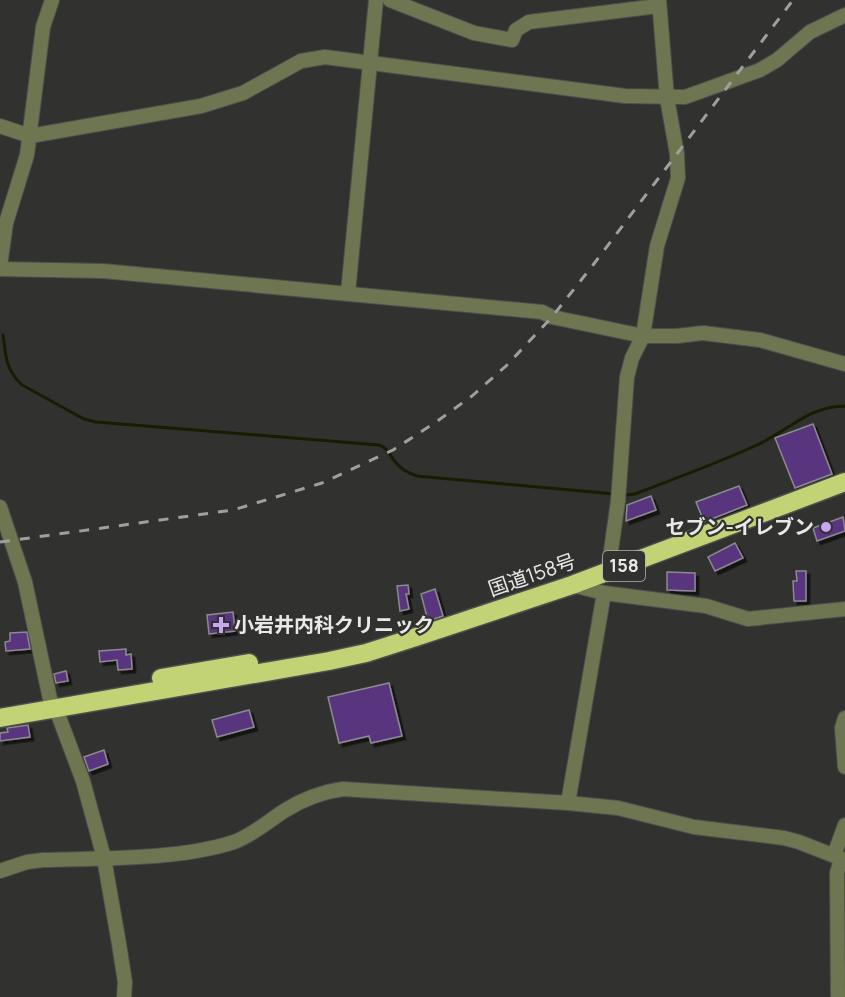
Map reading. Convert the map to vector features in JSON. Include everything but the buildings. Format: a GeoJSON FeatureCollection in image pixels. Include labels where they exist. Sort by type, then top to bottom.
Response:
{"type":"FeatureCollection","features":[{"type":"Feature","properties":{"kind":"highway","name":"国道158号"},"geometry":{"type":"LineString","coordinates":[[0,718],[217,668],[399,642],[572,585],[845,482]]}},
{"type":"Feature","properties":{"kind":"highway","name":"国道158号"},"geometry":{"type":"LineString","coordinates":[[0,708],[53,704]]}},
{"type":"Feature","properties":{"kind":"street"},"geometry":{"type":"LineString","coordinates":[[52,0],[43,27],[27,155],[6,223],[0,268],[103,271],[542,312],[552,317],[643,336],[703,333],[760,340],[845,364]]}},
{"type":"Feature","properties":{"kind":"street"},"geometry":{"type":"LineString","coordinates":[[348,293],[376,0]]}},
{"type":"Feature","properties":{"kind":"street"},"geometry":{"type":"LineString","coordinates":[[390,0],[474,33],[512,40],[516,30],[530,22],[659,3],[667,98],[677,153],[678,178],[657,246],[643,336],[632,358],[627,377],[618,494],[608,572]]}},
{"type":"Feature","properties":{"kind":"street"},"geometry":{"type":"LineString","coordinates":[[0,126],[30,136],[201,106],[243,93],[301,61],[325,57],[625,96],[685,97],[760,70],[777,60],[810,32],[845,15]]}},
{"type":"Feature","properties":{"kind":"street"},"geometry":{"type":"LineString","coordinates":[[0,507],[25,582],[53,704],[83,781],[104,858],[123,973],[124,997]]}},
{"type":"Feature","properties":{"kind":"street"},"geometry":{"type":"LineString","coordinates":[[572,585],[604,593],[706,606],[748,619],[845,609]]}},
{"type":"Feature","properties":{"kind":"street"},"geometry":{"type":"LineString","coordinates":[[568,803],[604,593]]}},
{"type":"Feature","properties":{"kind":"street"},"geometry":{"type":"LineString","coordinates":[[845,718],[842,728],[845,767]]}},
{"type":"Feature","properties":{"kind":"street"},"geometry":{"type":"LineString","coordinates":[[0,871],[39,860],[104,858],[200,850],[234,842],[266,826],[283,812],[314,795],[343,789],[618,808],[694,827],[784,838],[840,858]]}},
{"type":"Feature","properties":{"kind":"street"},"geometry":{"type":"LineString","coordinates":[[838,997],[837,873],[845,825]]}},
{"type":"Feature","properties":{"kind":"waterway"},"geometry":{"type":"LineString","coordinates":[[3,335],[9,368],[16,379],[22,385],[84,419],[96,422],[379,445],[387,450],[401,468],[417,476],[614,494]]}},
{"type":"Feature","properties":{"kind":"waterway"},"geometry":{"type":"LineString","coordinates":[[624,495],[635,494],[742,452],[820,410],[845,406]]}},
{"type":"Feature","properties":{"kind":"railway"},"geometry":{"type":"LineString","coordinates":[[0,542],[233,510],[322,483],[393,450],[436,422],[472,396],[506,366],[552,317],[793,0]]}},
{"type":"Feature","properties":{"kind":"place","name":"セブン-イレブン"},"geometry":{"type":"Point","coordinates":[826,527]}},
{"type":"Feature","properties":{"kind":"place","name":"小岩井内科クリニック"},"geometry":{"type":"Point","coordinates":[221,625]}}]}
